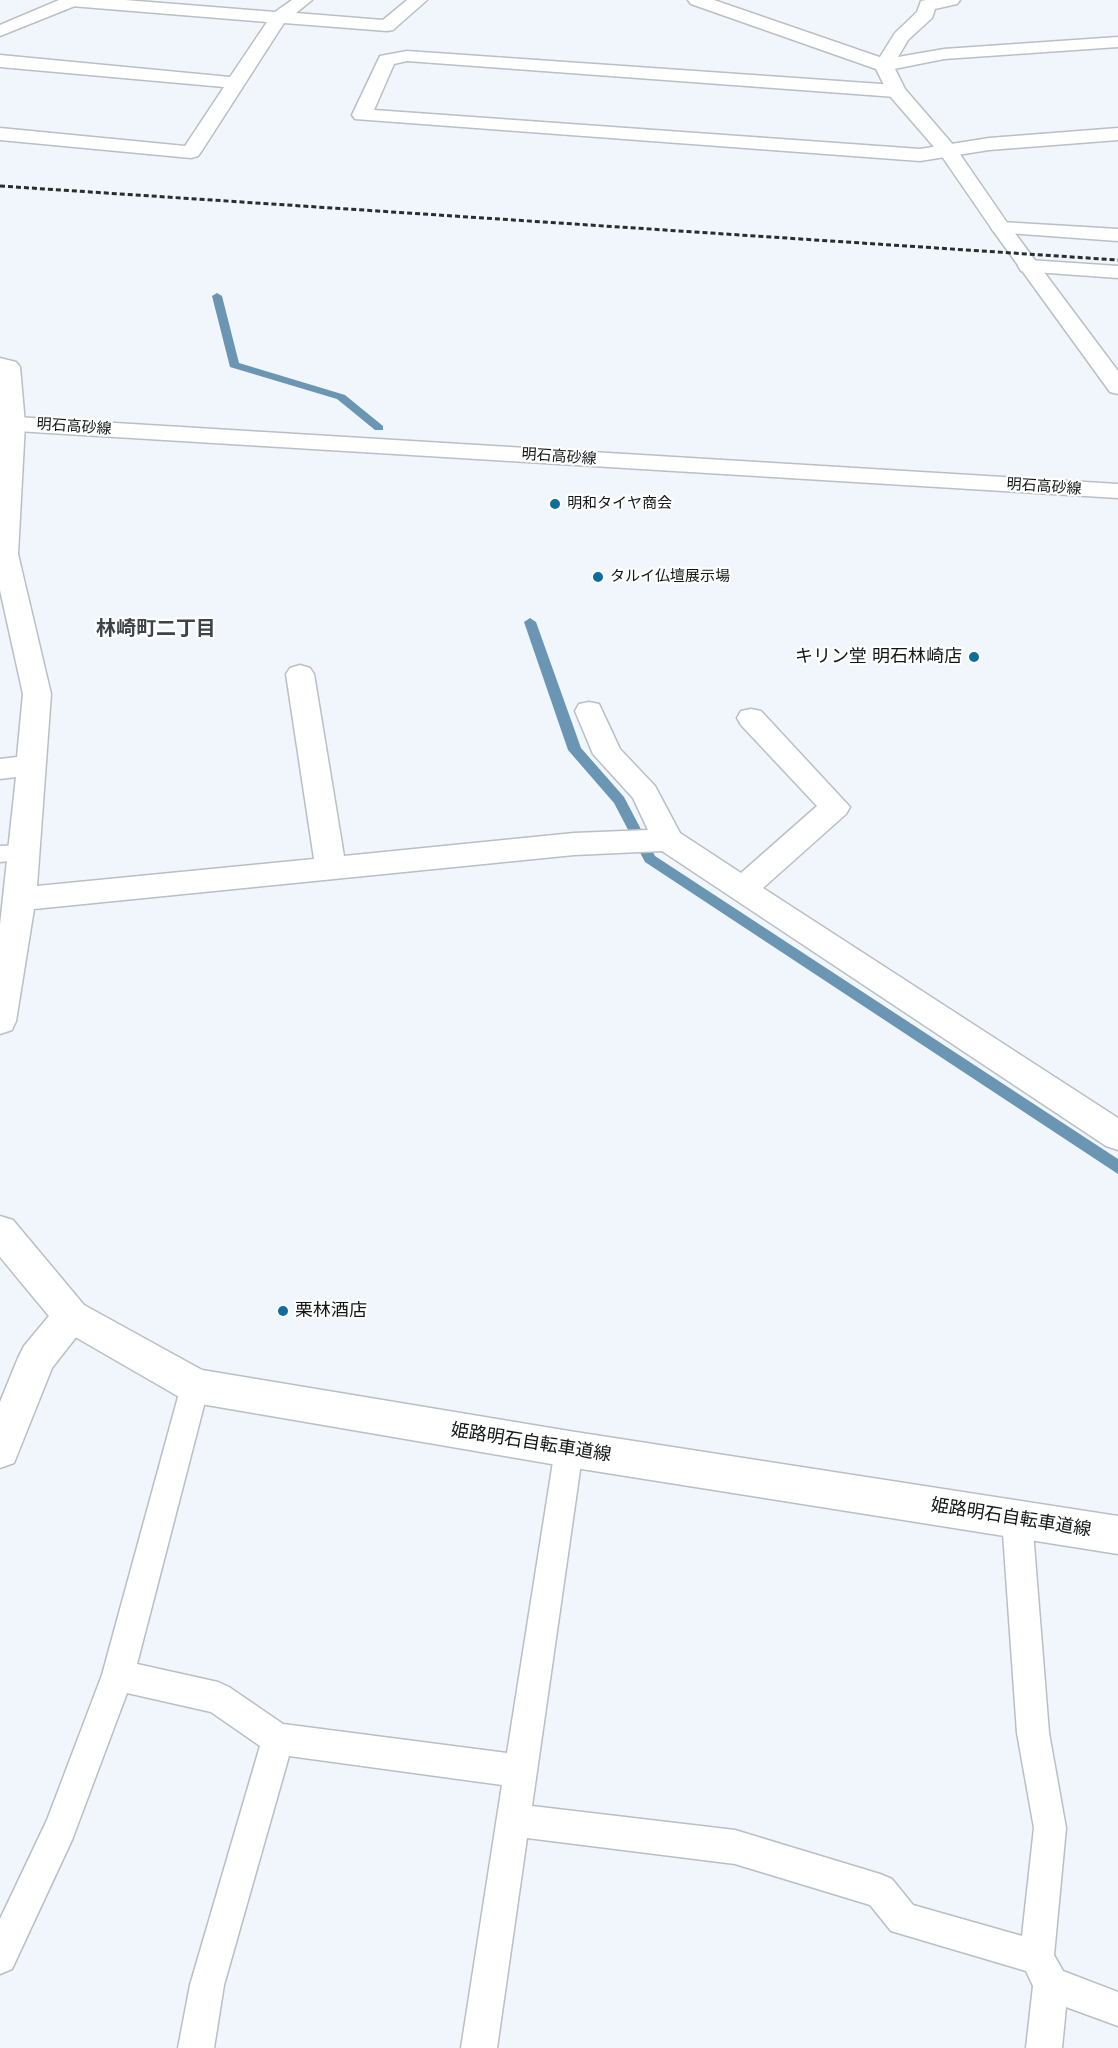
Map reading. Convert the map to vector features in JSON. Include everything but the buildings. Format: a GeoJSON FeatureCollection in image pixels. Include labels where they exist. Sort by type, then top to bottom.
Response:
{"type":"FeatureCollection","features":[{"type":"Feature","properties":{"kind":"street"},"geometry":{"type":"LineString","coordinates":[[0,134],[191,152],[278,18],[303,0]]}},
{"type":"Feature","properties":{"kind":"street"},"geometry":{"type":"LineString","coordinates":[[2,29],[72,1],[387,26],[418,0]]}},
{"type":"Feature","properties":{"kind":"street"},"geometry":{"type":"LineString","coordinates":[[697,0],[884,65],[944,54],[1118,42]]}},
{"type":"Feature","properties":{"kind":"street"},"geometry":{"type":"LineString","coordinates":[[884,65],[901,37],[926,14],[927,5],[951,0]]}},
{"type":"Feature","properties":{"kind":"street"},"geometry":{"type":"LineString","coordinates":[[896,91],[407,56],[387,60],[362,115],[920,155],[989,144],[1118,134]]}},
{"type":"Feature","properties":{"kind":"street"},"geometry":{"type":"LineString","coordinates":[[0,61],[236,83]]}},
{"type":"Feature","properties":{"kind":"street"},"geometry":{"type":"LineString","coordinates":[[884,65],[896,91],[948,151],[1001,228],[1118,387]]}},
{"type":"Feature","properties":{"kind":"street"},"geometry":{"type":"LineString","coordinates":[[1001,228],[1118,236]]}},
{"type":"Feature","properties":{"kind":"street"},"geometry":{"type":"LineString","coordinates":[[1029,266],[1118,272]]}},
{"type":"Feature","properties":{"kind":"street"},"geometry":{"type":"LineString","coordinates":[[0,365],[8,367],[3,555],[37,694],[30,765],[11,854],[20,898],[0,1021]]}},
{"type":"Feature","properties":{"kind":"street","name":"明石高砂線"},"geometry":{"type":"LineString","coordinates":[[6,423],[1118,491]]}},
{"type":"Feature","properties":{"kind":"street"},"geometry":{"type":"LineString","coordinates":[[300,674],[331,868]]}},
{"type":"Feature","properties":{"kind":"street"},"geometry":{"type":"LineString","coordinates":[[590,711],[607,754],[645,793],[668,840],[1118,1136]]}},
{"type":"Feature","properties":{"kind":"street"},"geometry":{"type":"LineString","coordinates":[[742,889],[835,807],[751,718]]}},
{"type":"Feature","properties":{"kind":"street"},"geometry":{"type":"LineString","coordinates":[[0,769],[30,765]]}},
{"type":"Feature","properties":{"kind":"street"},"geometry":{"type":"LineString","coordinates":[[20,898],[574,844],[668,840]]}},
{"type":"Feature","properties":{"kind":"street","name":"姫路明石自転車道線"},"geometry":{"type":"LineString","coordinates":[[0,1231],[71,1316],[195,1386],[569,1449],[1118,1535]]}},
{"type":"Feature","properties":{"kind":"street"},"geometry":{"type":"LineString","coordinates":[[0,1450],[37,1358],[71,1316]]}},
{"type":"Feature","properties":{"kind":"lane"},"geometry":{"type":"LineString","coordinates":[[0,1957],[60,1828],[118,1675],[195,1386]]}},
{"type":"Feature","properties":{"kind":"lane"},"geometry":{"type":"LineString","coordinates":[[479,2048],[569,1449]]}},
{"type":"Feature","properties":{"kind":"lane"},"geometry":{"type":"LineString","coordinates":[[1017,1519],[1033,1733],[1050,1828],[1044,1970],[1044,2048]]}},
{"type":"Feature","properties":{"kind":"lane"},"geometry":{"type":"LineString","coordinates":[[118,1675],[218,1698],[278,1739],[520,1771]]}},
{"type":"Feature","properties":{"kind":"lane"},"geometry":{"type":"LineString","coordinates":[[196,2048],[207,1985],[278,1739]]}},
{"type":"Feature","properties":{"kind":"lane"},"geometry":{"type":"LineString","coordinates":[[513,1820],[735,1847],[880,1892],[903,1919],[1044,1970],[1118,2009]]}},
{"type":"Feature","properties":{"kind":"waterway"},"geometry":{"type":"LineString","coordinates":[[217,296],[234,365],[341,397],[379,428]]}},
{"type":"Feature","properties":{"kind":"waterway"},"geometry":{"type":"LineString","coordinates":[[530,622],[575,750],[619,800],[650,859],[1118,1167]]}},
{"type":"Feature","properties":{"kind":"railway"},"geometry":{"type":"LineString","coordinates":[[0,186],[1118,260]]}},
{"type":"Feature","properties":{"kind":"place","name":"明和タイヤ商会"},"geometry":{"type":"Point","coordinates":[555,504]}},
{"type":"Feature","properties":{"kind":"place","name":"タルイ仏壇展示場"},"geometry":{"type":"Point","coordinates":[598,577]}},
{"type":"Feature","properties":{"kind":"place","name":"キリン堂 明石林崎店"},"geometry":{"type":"Point","coordinates":[974,657]}},
{"type":"Feature","properties":{"kind":"place","name":"栗林酒店"},"geometry":{"type":"Point","coordinates":[283,1311]}},
{"type":"Feature","properties":{"kind":"district","name":"林崎町二丁目"},"geometry":{"type":"Point","coordinates":[156,629]}}]}
